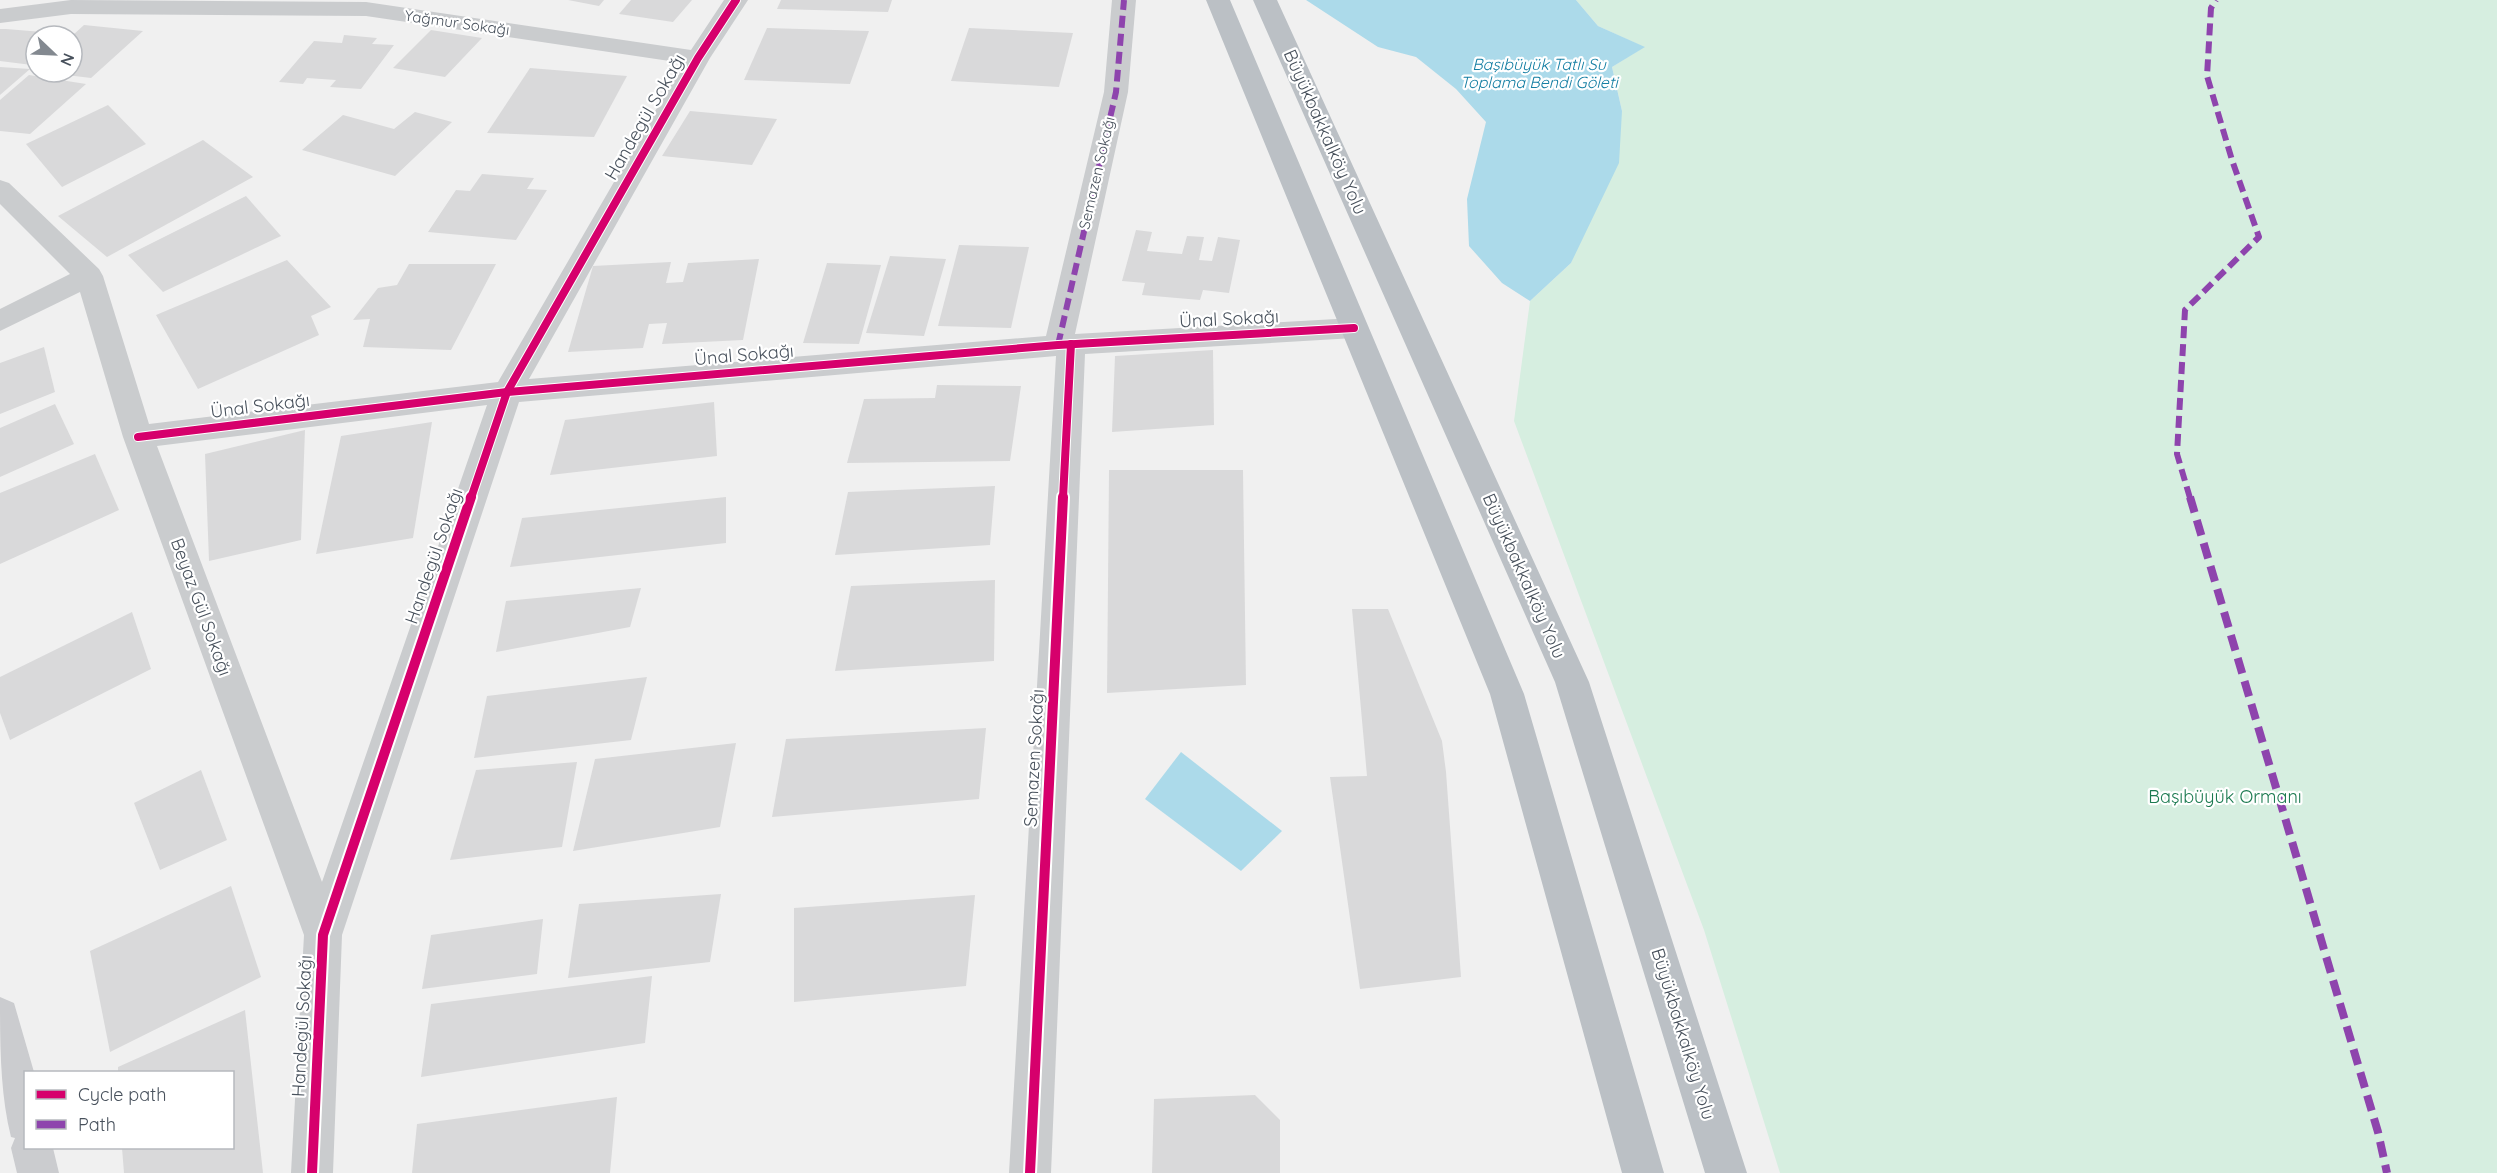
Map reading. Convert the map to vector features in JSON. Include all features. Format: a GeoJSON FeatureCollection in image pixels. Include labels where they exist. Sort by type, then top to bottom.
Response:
{"type":"FeatureCollection","features":[{"type":"Feature","properties":{"kind":"highway"},"geometry":{"type":"LineString","coordinates":[[1218,0],[1507,694],[1643,1173]]}},
{"type":"Feature","properties":{"kind":"highway","name":"Büyükbakkalköy Yolu"},"geometry":{"type":"LineString","coordinates":[[1265,0],[1572,682],[1726,1173]]}},
{"type":"Feature","properties":{"kind":"street","name":"Handegül Sokağı"},"geometry":{"type":"LineString","coordinates":[[312,1173],[323,935],[507,392],[698,58],[736,0]]}},
{"type":"Feature","properties":{"kind":"street","name":"Semazen Sokağı"},"geometry":{"type":"LineString","coordinates":[[1030,1173],[1064,345],[1116,92],[1124,0]]}},
{"type":"Feature","properties":{"kind":"street","name":"Yağmur Sokağı"},"geometry":{"type":"LineString","coordinates":[[0,16],[71,7],[366,9],[698,58]]}},
{"type":"Feature","properties":{"kind":"street","name":"Beyaz Gül Sokağı"},"geometry":{"type":"LineString","coordinates":[[0,189],[89,276],[138,437],[323,935]]}},
{"type":"Feature","properties":{"kind":"street"},"geometry":{"type":"LineString","coordinates":[[0,321],[89,276]]}},
{"type":"Feature","properties":{"kind":"street","name":"Ünal Sokağı"},"geometry":{"type":"LineString","coordinates":[[138,437],[507,392],[1064,345],[1354,328]]}},
{"type":"Feature","properties":{"kind":"street"},"geometry":{"type":"LineString","coordinates":[[0,1017],[24,1114]]}},
{"type":"Feature","properties":{"kind":"street"},"geometry":{"type":"LineString","coordinates":[[32,1149],[38,1173]]}},
{"type":"Feature","properties":{"kind":"green space","name":"Başıbüyük Ormanı"},"geometry":{"type":"Polygon","coordinates":[[[1576,0],[2497,0],[2497,1173],[1780,1173],[1704,930],[1514,421],[1530,301],[1571,263],[1622,111],[1612,67],[1644,47],[1598,26],[1576,0]]]}},
{"type":"Feature","properties":{"kind":"water","name":"Başıbüyük Tatlı Su Toplama Bendi Göleti"},"geometry":{"type":"Polygon","coordinates":[[[1306,0],[1576,0],[1598,26],[1645,47],[1612,67],[1622,111],[1619,163],[1571,263],[1530,301],[1502,283],[1469,246],[1467,199],[1486,122],[1456,89],[1416,57],[1378,47],[1306,0]]]}},
{"type":"Feature","properties":{"kind":"water"},"geometry":{"type":"Polygon","coordinates":[[[1181,752],[1282,831],[1241,871],[1145,799],[1181,752]]]}},
{"type":"Feature","properties":{"kind":"building"},"geometry":{"type":"Polygon","coordinates":[[[568,0],[604,0],[599,6],[568,0]]]}},
{"type":"Feature","properties":{"kind":"building"},"geometry":{"type":"Polygon","coordinates":[[[631,0],[692,0],[673,22],[619,14],[631,0]]]}},
{"type":"Feature","properties":{"kind":"building"},"geometry":{"type":"Polygon","coordinates":[[[781,0],[892,0],[888,12],[777,9],[781,0]]]}},
{"type":"Feature","properties":{"kind":"building"},"geometry":{"type":"Polygon","coordinates":[[[84,25],[143,31],[91,78],[84,77],[84,25]]]}},
{"type":"Feature","properties":{"kind":"building"},"geometry":{"type":"Polygon","coordinates":[[[767,28],[869,31],[850,84],[744,80],[767,28]]]}},
{"type":"Feature","properties":{"kind":"building"},"geometry":{"type":"Polygon","coordinates":[[[969,28],[1073,33],[1059,87],[951,81],[969,28]]]}},
{"type":"Feature","properties":{"kind":"building"},"geometry":{"type":"Polygon","coordinates":[[[0,29],[24,31],[24,64],[0,61],[0,29]]]}},
{"type":"Feature","properties":{"kind":"building"},"geometry":{"type":"Polygon","coordinates":[[[431,30],[482,38],[445,77],[393,68],[431,30]]]}},
{"type":"Feature","properties":{"kind":"building"},"geometry":{"type":"Polygon","coordinates":[[[344,35],[377,38],[372,44],[394,45],[361,89],[330,87],[336,80],[307,78],[303,84],[279,82],[314,41],[342,43],[344,35]]]}},
{"type":"Feature","properties":{"kind":"building"},"geometry":{"type":"Polygon","coordinates":[[[0,67],[24,69],[24,74],[0,95],[0,67]]]}},
{"type":"Feature","properties":{"kind":"building"},"geometry":{"type":"Polygon","coordinates":[[[530,68],[627,76],[594,137],[487,133],[530,68]]]}},
{"type":"Feature","properties":{"kind":"building"},"geometry":{"type":"Polygon","coordinates":[[[24,79],[24,84],[86,84],[30,134],[0,131],[0,100],[24,79]]]}},
{"type":"Feature","properties":{"kind":"building"},"geometry":{"type":"Polygon","coordinates":[[[108,105],[146,144],[62,187],[26,144],[108,105]]]}},
{"type":"Feature","properties":{"kind":"building"},"geometry":{"type":"Polygon","coordinates":[[[690,111],[777,119],[752,165],[662,156],[690,111]]]}},
{"type":"Feature","properties":{"kind":"building"},"geometry":{"type":"Polygon","coordinates":[[[415,112],[452,122],[395,176],[302,150],[343,115],[394,129],[415,112]]]}},
{"type":"Feature","properties":{"kind":"building"},"geometry":{"type":"Polygon","coordinates":[[[203,140],[253,177],[107,257],[58,216],[203,140]]]}},
{"type":"Feature","properties":{"kind":"building"},"geometry":{"type":"Polygon","coordinates":[[[482,174],[534,178],[527,189],[547,190],[516,240],[428,232],[456,190],[470,191],[482,174]]]}},
{"type":"Feature","properties":{"kind":"building"},"geometry":{"type":"Polygon","coordinates":[[[246,196],[281,236],[163,292],[128,255],[246,196]]]}},
{"type":"Feature","properties":{"kind":"building"},"geometry":{"type":"Polygon","coordinates":[[[1136,230],[1152,232],[1147,251],[1182,254],[1187,236],[1204,237],[1199,260],[1212,261],[1218,237],[1240,240],[1229,293],[1203,290],[1200,300],[1142,295],[1145,283],[1122,281],[1136,230]]]}},
{"type":"Feature","properties":{"kind":"building"},"geometry":{"type":"Polygon","coordinates":[[[959,245],[1029,247],[1011,328],[938,326],[959,245]]]}},
{"type":"Feature","properties":{"kind":"building"},"geometry":{"type":"Polygon","coordinates":[[[890,256],[946,259],[924,336],[866,333],[890,256]]]}},
{"type":"Feature","properties":{"kind":"building"},"geometry":{"type":"Polygon","coordinates":[[[759,259],[743,340],[662,344],[667,323],[649,324],[643,348],[568,352],[593,266],[671,262],[666,283],[683,282],[688,263],[759,259]]]}},
{"type":"Feature","properties":{"kind":"building"},"geometry":{"type":"Polygon","coordinates":[[[287,260],[331,307],[311,316],[319,335],[198,389],[156,315],[287,260]]]}},
{"type":"Feature","properties":{"kind":"building"},"geometry":{"type":"Polygon","coordinates":[[[827,263],[881,265],[859,344],[803,343],[827,263]]]}},
{"type":"Feature","properties":{"kind":"building"},"geometry":{"type":"Polygon","coordinates":[[[409,264],[496,264],[451,350],[363,347],[370,319],[353,320],[378,288],[397,285],[409,264]]]}},
{"type":"Feature","properties":{"kind":"building"},"geometry":{"type":"Polygon","coordinates":[[[44,347],[55,392],[0,414],[0,363],[44,347]]]}},
{"type":"Feature","properties":{"kind":"building"},"geometry":{"type":"Polygon","coordinates":[[[1213,350],[1214,425],[1112,432],[1115,356],[1213,350]]]}},
{"type":"Feature","properties":{"kind":"building"},"geometry":{"type":"Polygon","coordinates":[[[937,385],[1021,386],[1010,461],[847,463],[864,399],[935,398],[937,385]]]}},
{"type":"Feature","properties":{"kind":"building"},"geometry":{"type":"Polygon","coordinates":[[[714,402],[717,456],[550,475],[565,420],[714,402]]]}},
{"type":"Feature","properties":{"kind":"building"},"geometry":{"type":"Polygon","coordinates":[[[55,404],[74,444],[0,477],[0,428],[55,404]]]}},
{"type":"Feature","properties":{"kind":"building"},"geometry":{"type":"Polygon","coordinates":[[[432,422],[413,538],[316,554],[341,436],[432,422]]]}},
{"type":"Feature","properties":{"kind":"building"},"geometry":{"type":"Polygon","coordinates":[[[305,430],[301,540],[209,561],[205,454],[305,430]]]}},
{"type":"Feature","properties":{"kind":"building"},"geometry":{"type":"Polygon","coordinates":[[[95,454],[119,510],[0,564],[0,493],[95,454]]]}},
{"type":"Feature","properties":{"kind":"building"},"geometry":{"type":"Polygon","coordinates":[[[1109,470],[1243,470],[1246,685],[1107,693],[1109,470]]]}},
{"type":"Feature","properties":{"kind":"building"},"geometry":{"type":"Polygon","coordinates":[[[995,486],[990,545],[835,555],[848,492],[995,486]]]}},
{"type":"Feature","properties":{"kind":"building"},"geometry":{"type":"Polygon","coordinates":[[[726,497],[726,543],[510,567],[522,518],[726,497]]]}},
{"type":"Feature","properties":{"kind":"building"},"geometry":{"type":"Polygon","coordinates":[[[995,580],[994,661],[835,671],[851,586],[995,580]]]}},
{"type":"Feature","properties":{"kind":"building"},"geometry":{"type":"Polygon","coordinates":[[[641,588],[630,627],[496,652],[506,601],[641,588]]]}},
{"type":"Feature","properties":{"kind":"building"},"geometry":{"type":"Polygon","coordinates":[[[1352,609],[1388,609],[1442,741],[1461,977],[1360,989],[1330,777],[1367,776],[1352,609]]]}},
{"type":"Feature","properties":{"kind":"building"},"geometry":{"type":"Polygon","coordinates":[[[132,612],[151,669],[10,740],[0,713],[0,677],[132,612]]]}},
{"type":"Feature","properties":{"kind":"building"},"geometry":{"type":"Polygon","coordinates":[[[647,677],[631,740],[474,758],[487,696],[647,677]]]}},
{"type":"Feature","properties":{"kind":"building"},"geometry":{"type":"Polygon","coordinates":[[[986,728],[979,799],[772,817],[786,739],[986,728]]]}},
{"type":"Feature","properties":{"kind":"building"},"geometry":{"type":"Polygon","coordinates":[[[736,743],[720,827],[573,851],[595,759],[736,743]]]}},
{"type":"Feature","properties":{"kind":"building"},"geometry":{"type":"Polygon","coordinates":[[[577,762],[562,847],[450,860],[476,770],[577,762]]]}},
{"type":"Feature","properties":{"kind":"building"},"geometry":{"type":"Polygon","coordinates":[[[201,770],[227,840],[160,870],[134,803],[201,770]]]}},
{"type":"Feature","properties":{"kind":"building"},"geometry":{"type":"Polygon","coordinates":[[[231,886],[261,977],[110,1052],[90,951],[231,886]]]}},
{"type":"Feature","properties":{"kind":"building"},"geometry":{"type":"Polygon","coordinates":[[[721,894],[710,962],[568,978],[579,904],[721,894]]]}},
{"type":"Feature","properties":{"kind":"building"},"geometry":{"type":"Polygon","coordinates":[[[975,895],[966,986],[794,1002],[794,908],[975,895]]]}},
{"type":"Feature","properties":{"kind":"building"},"geometry":{"type":"Polygon","coordinates":[[[543,919],[537,974],[422,989],[431,935],[543,919]]]}},
{"type":"Feature","properties":{"kind":"building"},"geometry":{"type":"Polygon","coordinates":[[[652,976],[645,1043],[421,1077],[431,1004],[652,976]]]}},
{"type":"Feature","properties":{"kind":"building"},"geometry":{"type":"Polygon","coordinates":[[[245,1010],[263,1173],[124,1173],[122,1149],[234,1149],[234,1071],[118,1071],[118,1067],[245,1010]]]}},
{"type":"Feature","properties":{"kind":"building"},"geometry":{"type":"Polygon","coordinates":[[[1255,1095],[1280,1120],[1280,1173],[1152,1173],[1154,1099],[1255,1095]]]}},
{"type":"Feature","properties":{"kind":"building"},"geometry":{"type":"Polygon","coordinates":[[[617,1097],[610,1173],[412,1173],[417,1124],[617,1097]]]}},
{"type":"Feature","properties":{"kind":"marked path"},"geometry":{"type":"LineString","coordinates":[[1058,345],[1116,92],[1124,0]]}},
{"type":"Feature","properties":{"kind":"marked path"},"geometry":{"type":"LineString","coordinates":[[2216,0],[2211,8],[2207,76],[2232,160],[2259,237],[2185,310],[2177,454],[2378,1132],[2387,1173]]}},
{"type":"Feature","properties":{"kind":"cycle path"},"geometry":{"type":"LineString","coordinates":[[312,1173],[323,935],[507,392],[698,58],[736,0]]}},
{"type":"Feature","properties":{"kind":"cycle path"},"geometry":{"type":"LineString","coordinates":[[138,437],[507,392],[1058,345],[1354,328]]}},
{"type":"Feature","properties":{"kind":"cycle path"},"geometry":{"type":"LineString","coordinates":[[1030,1173],[1071,344]]}}]}
